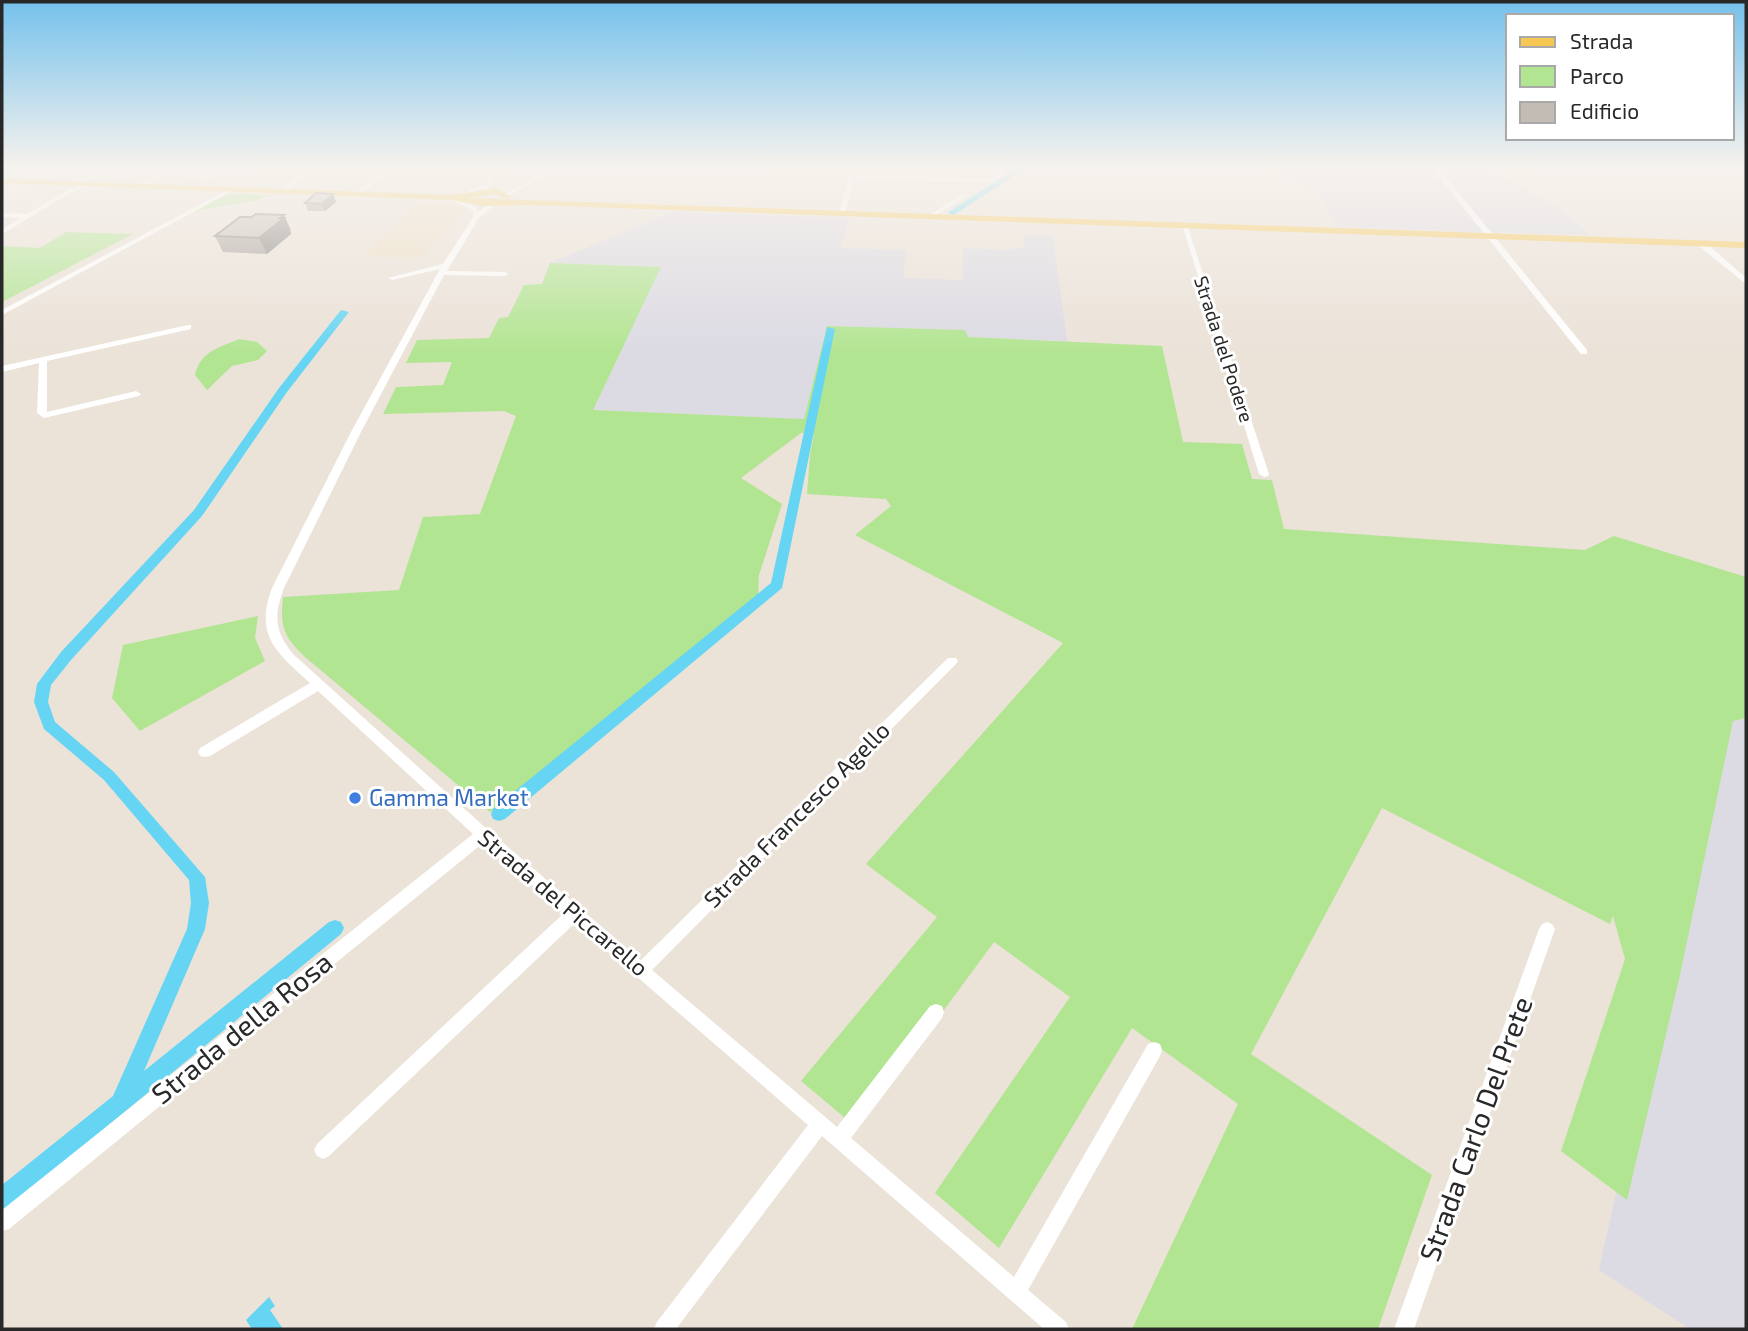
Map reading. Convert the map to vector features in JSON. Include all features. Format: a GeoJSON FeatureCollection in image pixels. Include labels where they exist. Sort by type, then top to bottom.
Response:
{"type":"FeatureCollection","features":[{"type":"Feature","properties":{"kind":"main road"},"geometry":{"type":"LineString","coordinates":[[1263,228],[1746,245]]}},
{"type":"Feature","properties":{"kind":"street"},"geometry":{"type":"LineString","coordinates":[[2,306],[150,228]]}},
{"type":"Feature","properties":{"kind":"street"},"geometry":{"type":"LineString","coordinates":[[2,313],[159,228]]}},
{"type":"Feature","properties":{"kind":"street","name":"Strada del Piccarello"},"geometry":{"type":"LineString","coordinates":[[466,228],[356,432],[274,598],[271,622],[278,644],[387,750],[483,835],[1059,1329]]}},
{"type":"Feature","properties":{"kind":"street","name":"Strada del Podere"},"geometry":{"type":"LineString","coordinates":[[1185,228],[1264,474]]}},
{"type":"Feature","properties":{"kind":"street"},"geometry":{"type":"LineString","coordinates":[[1483,228],[1584,352]]}},
{"type":"Feature","properties":{"kind":"street"},"geometry":{"type":"LineString","coordinates":[[1702,244],[1746,282]]}},
{"type":"Feature","properties":{"kind":"street"},"geometry":{"type":"LineString","coordinates":[[392,278],[444,270],[506,274]]}},
{"type":"Feature","properties":{"kind":"street"},"geometry":{"type":"LineString","coordinates":[[2,369],[188,327]]}},
{"type":"Feature","properties":{"kind":"street"},"geometry":{"type":"LineString","coordinates":[[43,360],[41,413],[44,415],[136,394]]}},
{"type":"Feature","properties":{"kind":"street","name":"Strada Francesco Agello"},"geometry":{"type":"LineString","coordinates":[[642,969],[952,660]]}},
{"type":"Feature","properties":{"kind":"street"},"geometry":{"type":"LineString","coordinates":[[205,752],[319,684]]}},
{"type":"Feature","properties":{"kind":"street","name":"Strada della Rosa"},"geometry":{"type":"LineString","coordinates":[[2,1222],[483,835]]}},
{"type":"Feature","properties":{"kind":"street"},"geometry":{"type":"LineString","coordinates":[[323,1150],[575,913]]}},
{"type":"Feature","properties":{"kind":"street","name":"Strada Carlo Del Prete"},"geometry":{"type":"LineString","coordinates":[[1404,1329],[1547,929]]}},
{"type":"Feature","properties":{"kind":"street"},"geometry":{"type":"LineString","coordinates":[[839,1139],[936,1012]]}},
{"type":"Feature","properties":{"kind":"street"},"geometry":{"type":"LineString","coordinates":[[1016,1292],[1154,1050]]}},
{"type":"Feature","properties":{"kind":"street"},"geometry":{"type":"LineString","coordinates":[[664,1329],[820,1124]]}},
{"type":"Feature","properties":{"kind":"shaded area"},"geometry":{"type":"Polygon","coordinates":[[[393,228],[449,228],[422,258],[364,256],[393,228]]]}},
{"type":"Feature","properties":{"kind":"shaded area"},"geometry":{"type":"Polygon","coordinates":[[[633,228],[846,228],[841,248],[907,250],[903,278],[963,280],[963,248],[1007,250],[1024,247],[1024,235],[1053,236],[1067,341],[967,337],[965,330],[827,326],[804,419],[593,410],[661,267],[550,263],[633,228]]]}},
{"type":"Feature","properties":{"kind":"shaded area"},"geometry":{"type":"Polygon","coordinates":[[[1373,228],[1583,228],[1590,235],[1373,228]]]}},
{"type":"Feature","properties":{"kind":"shaded area"},"geometry":{"type":"Polygon","coordinates":[[[1724,712],[1746,721],[1746,1329],[1690,1329],[1599,1270],[1724,712]]]}},
{"type":"Feature","properties":{"kind":"green space"},"geometry":{"type":"Polygon","coordinates":[[[66,232],[133,234],[2,302],[2,246],[40,248],[66,232]]]}},
{"type":"Feature","properties":{"kind":"green space"},"geometry":{"type":"Polygon","coordinates":[[[550,263],[661,267],[593,410],[804,419],[827,326],[965,330],[968,337],[1162,346],[1183,442],[1242,444],[1252,479],[1272,480],[1284,529],[1585,550],[1614,536],[1746,577],[1746,718],[1733,721],[1680,975],[1627,1200],[1561,1151],[1625,959],[1613,916],[1610,924],[1382,808],[1251,1054],[1432,1175],[1378,1329],[1132,1329],[1238,1104],[1132,1028],[999,1248],[935,1193],[1070,997],[994,942],[857,1128],[801,1081],[937,917],[866,864],[1063,643],[855,535],[891,506],[886,499],[807,494],[814,434],[801,433],[741,478],[782,504],[759,575],[758,596],[490,812],[305,657],[292,643],[285,630],[282,616],[283,597],[399,590],[423,517],[480,514],[516,416],[504,411],[383,414],[396,387],[443,385],[452,362],[406,363],[417,340],[489,338],[499,318],[508,317],[524,285],[542,284],[550,263]]]}},
{"type":"Feature","properties":{"kind":"green space"},"geometry":{"type":"Polygon","coordinates":[[[239,339],[257,342],[267,351],[258,360],[232,366],[207,390],[195,375],[197,367],[217,348],[239,339]]]}},
{"type":"Feature","properties":{"kind":"green space"},"geometry":{"type":"Polygon","coordinates":[[[258,616],[255,638],[265,661],[140,731],[112,698],[123,645],[258,616]]]}},
{"type":"Feature","properties":{"kind":"water"},"geometry":{"type":"Polygon","coordinates":[[[269,1297],[275,1306],[270,1310],[283,1329],[252,1329],[246,1320],[269,1297]]]}},
{"type":"Feature","properties":{"kind":"building"},"geometry":{"type":"Polygon","coordinates":[[[225,228],[271,228],[259,238],[215,236],[225,228]]]}},
{"type":"Feature","properties":{"kind":"waterway"},"geometry":{"type":"LineString","coordinates":[[120,1102],[196,929],[200,903],[197,877],[109,776],[49,725],[41,702],[44,684],[66,656],[198,513],[283,390],[344,312]]}},
{"type":"Feature","properties":{"kind":"waterway"},"geometry":{"type":"LineString","coordinates":[[499,814],[777,585],[830,329]]}},
{"type":"Feature","properties":{"kind":"waterway"},"geometry":{"type":"LineString","coordinates":[[2,1198],[335,928]]}},
{"type":"Feature","properties":{"kind":"place","name":"Gamma Market"},"geometry":{"type":"Point","coordinates":[355,798]}}]}
